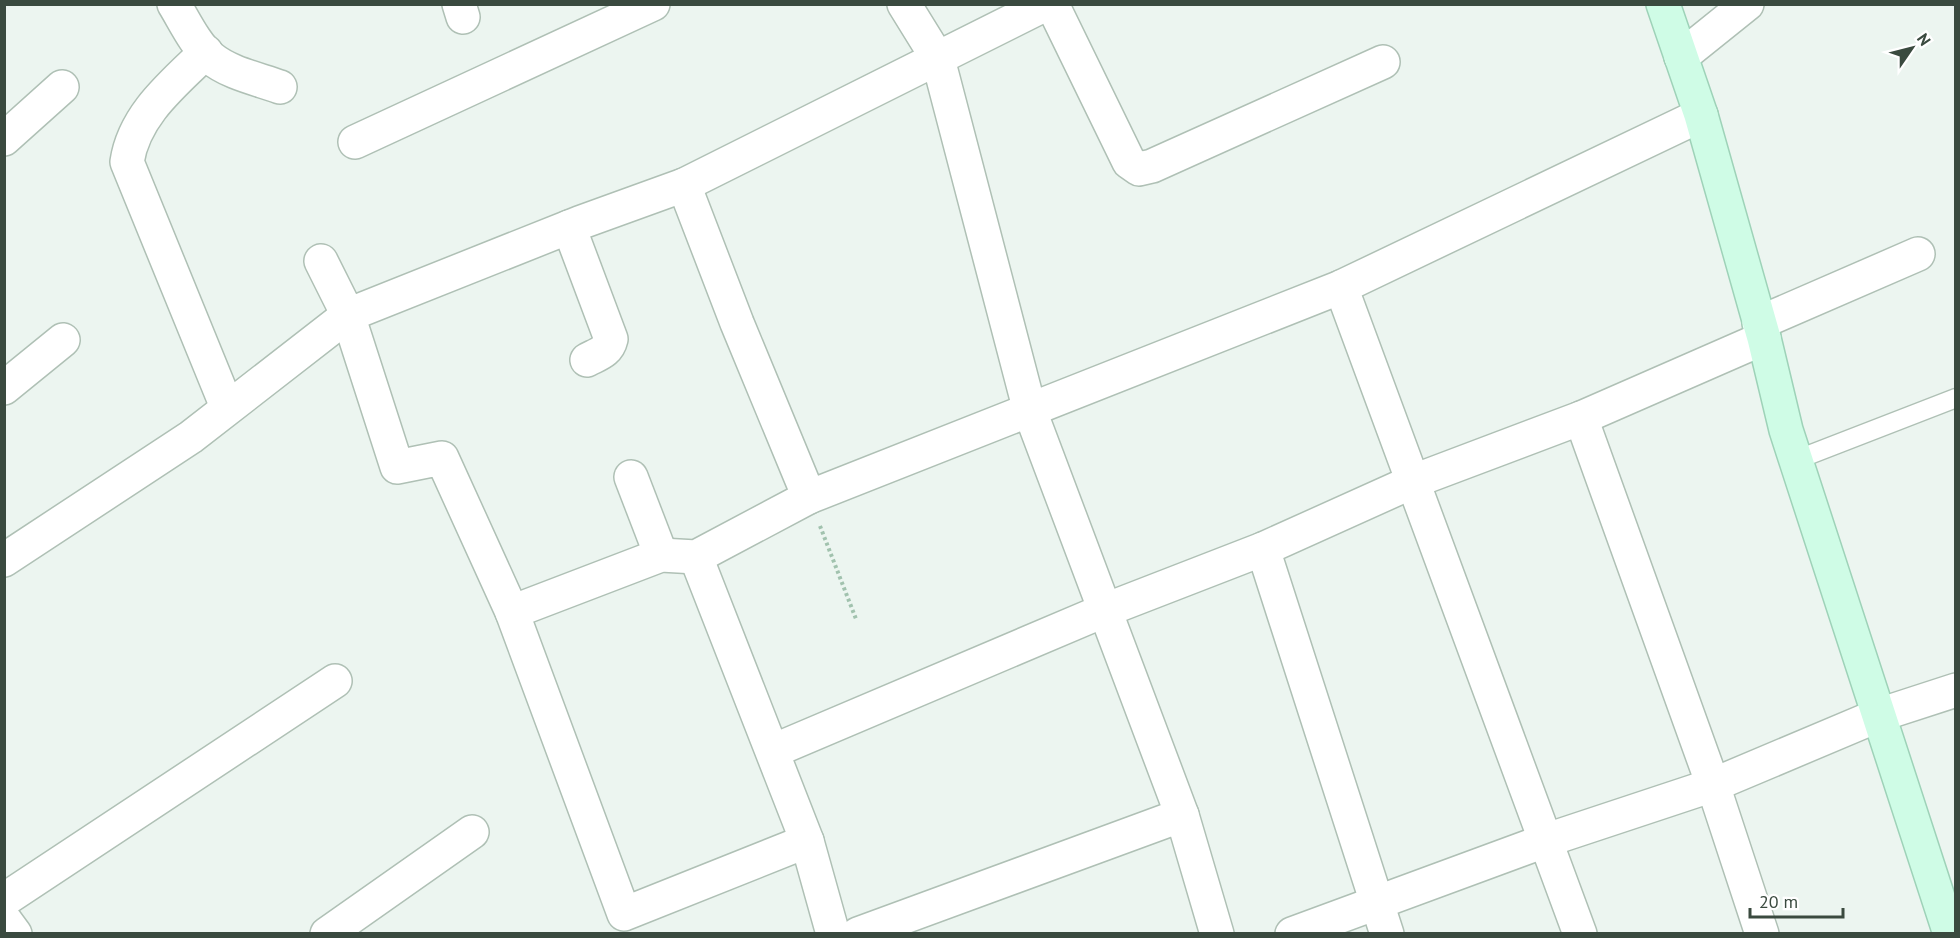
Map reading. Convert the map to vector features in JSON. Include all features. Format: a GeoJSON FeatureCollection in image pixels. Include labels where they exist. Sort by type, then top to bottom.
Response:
{"type":"FeatureCollection","features":[{"type":"Feature","properties":{"kind":"main road"},"geometry":{"type":"LineString","coordinates":[[1663,4],[1701,115],[1796,460],[1950,933]]}},
{"type":"Feature","properties":{"kind":"street"},"geometry":{"type":"LineString","coordinates":[[174,4],[206,52],[230,68],[280,87]]}},
{"type":"Feature","properties":{"kind":"street"},"geometry":{"type":"LineString","coordinates":[[355,142],[653,4]]}},
{"type":"Feature","properties":{"kind":"street"},"geometry":{"type":"LineString","coordinates":[[904,4],[938,59],[1030,411],[1103,611],[1182,815],[1216,933]]}},
{"type":"Feature","properties":{"kind":"street"},"geometry":{"type":"LineString","coordinates":[[4,560],[190,437],[348,315],[569,227],[684,185],[1046,4]]}},
{"type":"Feature","properties":{"kind":"street"},"geometry":{"type":"LineString","coordinates":[[1052,4],[1129,162],[1139,169],[1152,166],[1383,62]]}},
{"type":"Feature","properties":{"kind":"street"},"geometry":{"type":"LineString","coordinates":[[1681,57],[1747,4]]}},
{"type":"Feature","properties":{"kind":"street"},"geometry":{"type":"LineString","coordinates":[[206,52],[153,105],[130,146],[127,162],[227,407]]}},
{"type":"Feature","properties":{"kind":"street"},"geometry":{"type":"LineString","coordinates":[[4,139],[62,87]]}},
{"type":"Feature","properties":{"kind":"street"},"geometry":{"type":"LineString","coordinates":[[512,612],[661,555],[696,557],[809,497],[1341,287],[1701,115]]}},
{"type":"Feature","properties":{"kind":"street"},"geometry":{"type":"LineString","coordinates":[[684,185],[736,323],[809,497]]}},
{"type":"Feature","properties":{"kind":"street"},"geometry":{"type":"LineString","coordinates":[[569,227],[611,339],[609,347],[587,360]]}},
{"type":"Feature","properties":{"kind":"street"},"geometry":{"type":"LineString","coordinates":[[773,751],[1103,611],[1263,549],[1414,481],[1581,418],[1918,254]]}},
{"type":"Feature","properties":{"kind":"street"},"geometry":{"type":"LineString","coordinates":[[321,261],[348,315],[397,467],[442,458],[512,612],[624,914],[807,841]]}},
{"type":"Feature","properties":{"kind":"street"},"geometry":{"type":"LineString","coordinates":[[1341,287],[1580,933]]}},
{"type":"Feature","properties":{"kind":"street"},"geometry":{"type":"LineString","coordinates":[[4,388],[63,340]]}},
{"type":"Feature","properties":{"kind":"street"},"geometry":{"type":"LineString","coordinates":[[1581,418],[1713,784],[1762,933]]}},
{"type":"Feature","properties":{"kind":"street"},"geometry":{"type":"LineString","coordinates":[[631,477],[661,555]]}},
{"type":"Feature","properties":{"kind":"street"},"geometry":{"type":"LineString","coordinates":[[1263,549],[1382,919]]}},
{"type":"Feature","properties":{"kind":"street"},"geometry":{"type":"LineString","coordinates":[[696,557],[807,841],[833,933]]}},
{"type":"Feature","properties":{"kind":"street"},"geometry":{"type":"LineString","coordinates":[[4,900],[335,681]]}},
{"type":"Feature","properties":{"kind":"street"},"geometry":{"type":"LineString","coordinates":[[1292,933],[1382,919],[1547,840],[1713,784],[1879,715],[1956,690]]}},
{"type":"Feature","properties":{"kind":"street"},"geometry":{"type":"LineString","coordinates":[[858,933],[1182,815]]}},
{"type":"Feature","properties":{"kind":"street"},"geometry":{"type":"LineString","coordinates":[[327,933],[472,832]]}},
{"type":"Feature","properties":{"kind":"street"},"geometry":{"type":"LineString","coordinates":[[4,920],[15,933]]}},
{"type":"Feature","properties":{"kind":"lane"},"geometry":{"type":"LineString","coordinates":[[1796,460],[1956,398]]}},
{"type":"Feature","properties":{"kind":"path"},"geometry":{"type":"LineString","coordinates":[[809,497],[856,619]]}}]}
